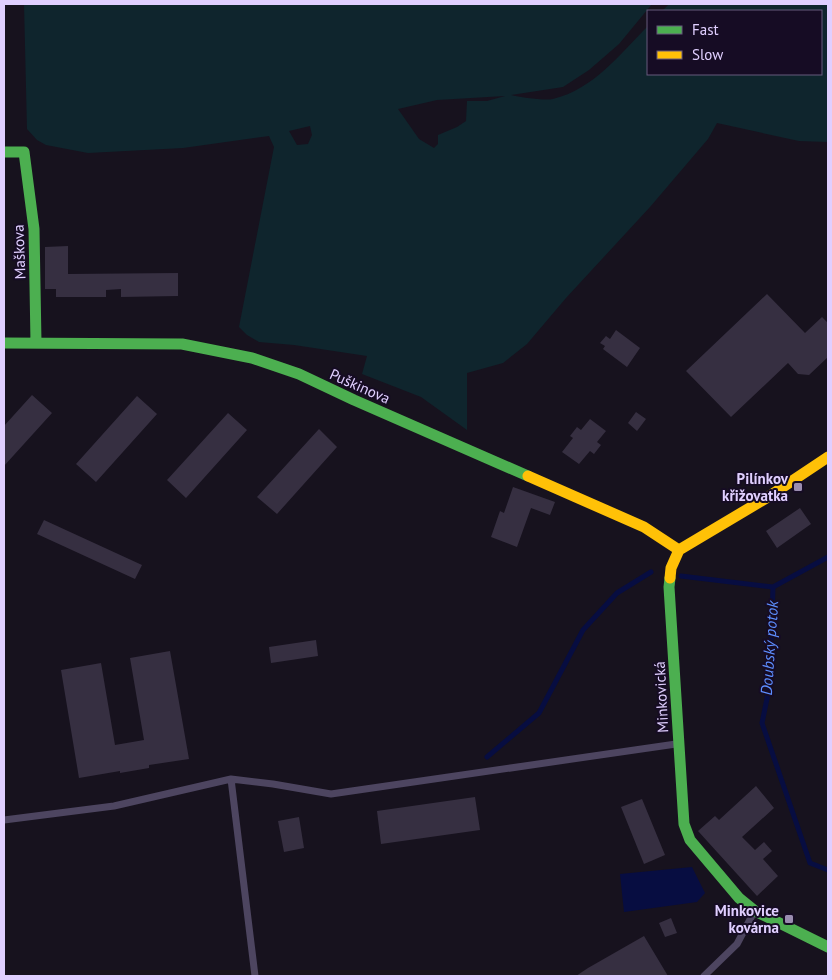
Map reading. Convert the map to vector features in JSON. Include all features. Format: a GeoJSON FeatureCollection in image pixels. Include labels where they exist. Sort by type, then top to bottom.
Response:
{"type":"FeatureCollection","features":[{"type":"Feature","properties":{"kind":"street","name":"Maškova"},"geometry":{"type":"LineString","coordinates":[[4,152],[24,152],[34,229],[36,342]]}},
{"type":"Feature","properties":{"kind":"street","name":"Puškinova"},"geometry":{"type":"LineString","coordinates":[[4,343],[182,344],[252,358],[299,374],[644,527],[678,550]]}},
{"type":"Feature","properties":{"kind":"street"},"geometry":{"type":"LineString","coordinates":[[678,550],[768,496],[828,456]]}},
{"type":"Feature","properties":{"kind":"street","name":"Minkovická"},"geometry":{"type":"LineString","coordinates":[[678,550],[671,568],[669,587],[684,824],[690,840],[740,898],[755,911],[828,948]]}},
{"type":"Feature","properties":{"kind":"lane"},"geometry":{"type":"LineString","coordinates":[[4,820],[114,806],[231,779],[331,794],[679,743]]}},
{"type":"Feature","properties":{"kind":"lane"},"geometry":{"type":"LineString","coordinates":[[231,779],[255,976]]}},
{"type":"Feature","properties":{"kind":"lane"},"geometry":{"type":"LineString","coordinates":[[704,976],[737,944],[755,911]]}},
{"type":"Feature","properties":{"kind":"shaded area"},"geometry":{"type":"Polygon","coordinates":[[[24,4],[652,4],[619,44],[589,70],[563,87],[511,95],[544,100],[568,94],[594,79],[647,27],[647,75],[822,75],[822,10],[663,10],[669,4],[828,4],[828,142],[799,141],[717,123],[708,139],[650,207],[566,298],[527,344],[503,363],[467,373],[467,430],[421,397],[362,374],[367,356],[294,345],[259,342],[247,335],[239,327],[274,147],[269,136],[183,148],[88,153],[46,145],[37,140],[27,129],[24,4]],[[505,96],[437,100],[398,109],[419,139],[434,148],[438,144],[438,135],[466,121],[467,101],[487,101],[505,96]],[[310,126],[289,131],[297,145],[308,144],[312,135],[310,126]]]}},
{"type":"Feature","properties":{"kind":"shaded area"},"geometry":{"type":"Polygon","coordinates":[[[692,867],[705,893],[697,902],[624,912],[620,874],[692,867]]]}},
{"type":"Feature","properties":{"kind":"building"},"geometry":{"type":"Polygon","coordinates":[[[68,246],[68,274],[178,273],[178,296],[121,297],[121,289],[106,290],[106,297],[56,297],[56,289],[45,289],[45,247],[68,246]]]}},
{"type":"Feature","properties":{"kind":"building"},"geometry":{"type":"Polygon","coordinates":[[[767,294],[805,333],[822,317],[828,323],[828,357],[809,375],[798,374],[788,363],[731,417],[686,371],[767,294]]]}},
{"type":"Feature","properties":{"kind":"building"},"geometry":{"type":"Polygon","coordinates":[[[616,330],[640,348],[627,367],[603,349],[605,346],[600,343],[606,336],[610,339],[616,330]]]}},
{"type":"Feature","properties":{"kind":"building"},"geometry":{"type":"Polygon","coordinates":[[[32,395],[52,413],[4,466],[4,426],[32,395]]]}},
{"type":"Feature","properties":{"kind":"building"},"geometry":{"type":"Polygon","coordinates":[[[137,396],[157,414],[96,482],[76,464],[137,396]]]}},
{"type":"Feature","properties":{"kind":"building"},"geometry":{"type":"Polygon","coordinates":[[[636,412],[646,419],[637,431],[628,423],[636,412]]]}},
{"type":"Feature","properties":{"kind":"building"},"geometry":{"type":"Polygon","coordinates":[[[228,413],[247,430],[186,498],[167,480],[228,413]]]}},
{"type":"Feature","properties":{"kind":"building"},"geometry":{"type":"Polygon","coordinates":[[[590,419],[606,431],[597,442],[601,445],[594,454],[590,451],[579,464],[562,452],[573,438],[570,436],[577,427],[581,430],[590,419]]]}},
{"type":"Feature","properties":{"kind":"building"},"geometry":{"type":"Polygon","coordinates":[[[319,429],[337,447],[277,514],[257,497],[319,429]]]}},
{"type":"Feature","properties":{"kind":"building"},"geometry":{"type":"Polygon","coordinates":[[[513,487],[555,502],[550,515],[531,508],[517,547],[491,537],[500,511],[504,513],[513,487]]]}},
{"type":"Feature","properties":{"kind":"building"},"geometry":{"type":"Polygon","coordinates":[[[800,508],[811,524],[777,548],[766,531],[800,508]]]}},
{"type":"Feature","properties":{"kind":"building"},"geometry":{"type":"Polygon","coordinates":[[[44,520],[142,565],[135,579],[37,534],[44,520]]]}},
{"type":"Feature","properties":{"kind":"building"},"geometry":{"type":"Polygon","coordinates":[[[316,640],[318,656],[271,663],[269,647],[316,640]]]}},
{"type":"Feature","properties":{"kind":"building"},"geometry":{"type":"Polygon","coordinates":[[[170,651],[189,759],[149,765],[149,768],[79,778],[61,670],[101,663],[115,745],[144,740],[130,658],[170,651]]]}},
{"type":"Feature","properties":{"kind":"building"},"geometry":{"type":"Polygon","coordinates":[[[756,786],[774,808],[742,837],[755,850],[764,842],[772,851],[763,859],[778,876],[757,896],[698,831],[715,816],[719,820],[756,786]]]}},
{"type":"Feature","properties":{"kind":"building"},"geometry":{"type":"Polygon","coordinates":[[[475,797],[480,830],[381,844],[377,811],[475,797]]]}},
{"type":"Feature","properties":{"kind":"building"},"geometry":{"type":"Polygon","coordinates":[[[642,799],[665,855],[644,864],[621,807],[642,799]]]}},
{"type":"Feature","properties":{"kind":"building"},"geometry":{"type":"Polygon","coordinates":[[[299,817],[304,848],[284,852],[278,821],[299,817]]]}},
{"type":"Feature","properties":{"kind":"building"},"geometry":{"type":"Polygon","coordinates":[[[671,918],[677,933],[665,937],[659,923],[671,918]]]}},
{"type":"Feature","properties":{"kind":"building"},"geometry":{"type":"Polygon","coordinates":[[[644,936],[668,976],[576,976],[588,968],[644,936]]]}},
{"type":"Feature","properties":{"kind":"waterway","name":"Doubský potok"},"geometry":{"type":"LineString","coordinates":[[828,557],[773,587],[770,684],[762,723],[810,863],[828,870]]}},
{"type":"Feature","properties":{"kind":"waterway"},"geometry":{"type":"LineString","coordinates":[[487,757],[539,713],[583,630],[617,593],[651,572]]}},
{"type":"Feature","properties":{"kind":"waterway"},"geometry":{"type":"LineString","coordinates":[[681,576],[773,587]]}},
{"type":"Feature","properties":{"kind":"traffic: fast"},"geometry":{"type":"LineString","coordinates":[[4,152],[24,152],[34,229],[36,342]]}},
{"type":"Feature","properties":{"kind":"traffic: fast"},"geometry":{"type":"LineString","coordinates":[[4,343],[182,344],[252,358],[299,374],[528,476]]}},
{"type":"Feature","properties":{"kind":"traffic: fast"},"geometry":{"type":"LineString","coordinates":[[670,578],[669,587],[684,824],[690,840],[739,898],[755,911],[828,947]]}},
{"type":"Feature","properties":{"kind":"traffic: slow"},"geometry":{"type":"LineString","coordinates":[[670,578],[671,568],[679,550],[768,497],[828,457]]}},
{"type":"Feature","properties":{"kind":"traffic: slow"},"geometry":{"type":"LineString","coordinates":[[528,476],[644,527],[679,550]]}},
{"type":"Feature","properties":{"kind":"place","name":"Pilínkov křižovatka"},"geometry":{"type":"Point","coordinates":[798,487]}},
{"type":"Feature","properties":{"kind":"place","name":"Minkovice kovárna"},"geometry":{"type":"Point","coordinates":[789,919]}}]}
